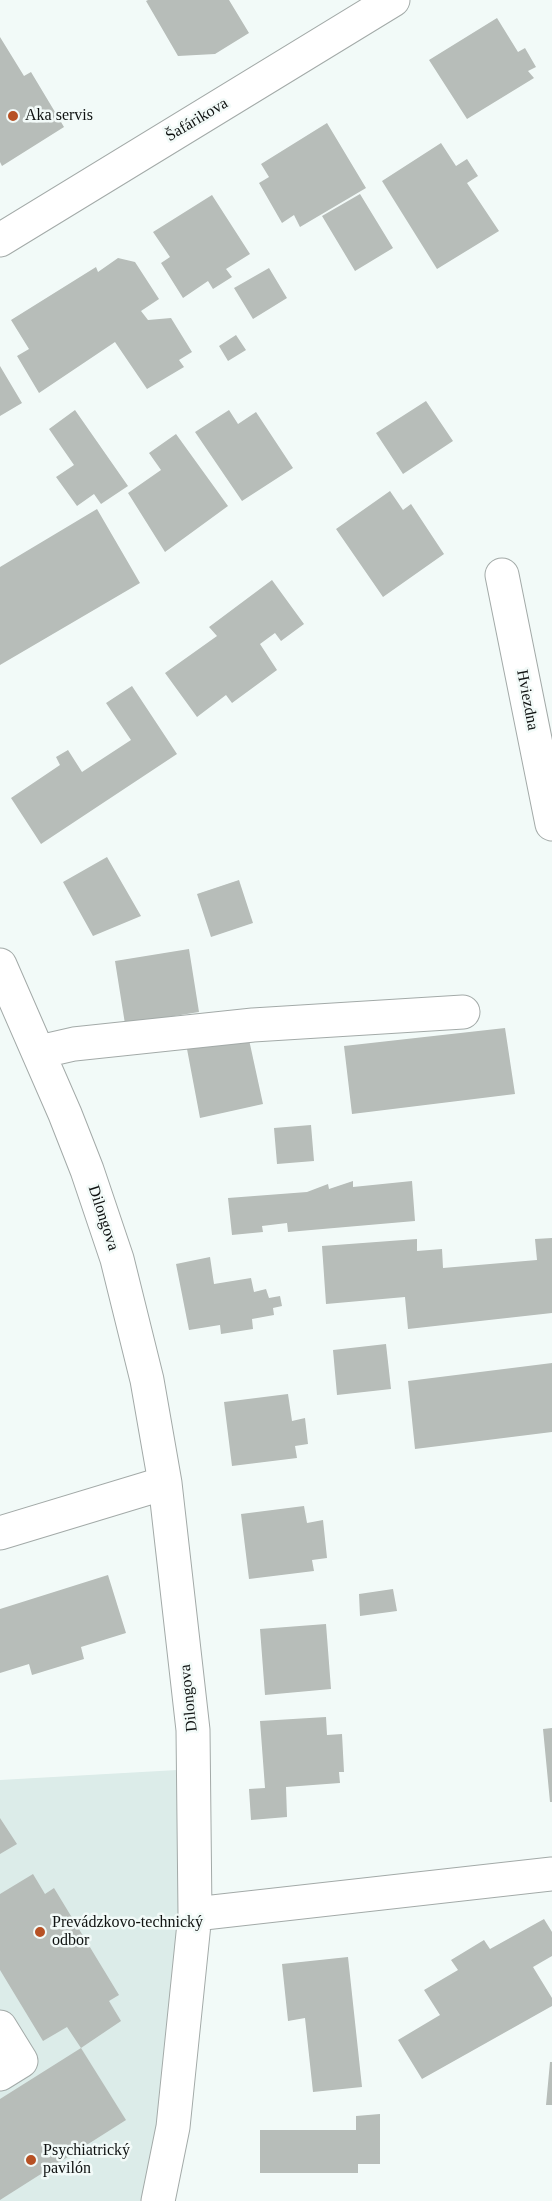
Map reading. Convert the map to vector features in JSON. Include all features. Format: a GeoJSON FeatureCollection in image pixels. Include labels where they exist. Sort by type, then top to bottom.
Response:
{"type":"FeatureCollection","features":[{"type":"Feature","properties":{"kind":"street","name":"Šafárikova"},"geometry":{"type":"LineString","coordinates":[[0,240],[393,0]]}},
{"type":"Feature","properties":{"kind":"street","name":"Hviezdna"},"geometry":{"type":"LineString","coordinates":[[502,575],[552,824]]}},
{"type":"Feature","properties":{"kind":"street","name":"Dilongova"},"geometry":{"type":"LineString","coordinates":[[0,966],[39,1052],[87,1170],[117,1259],[147,1380],[165,1483],[193,1730],[195,1914],[173,2127],[158,2201]]}},
{"type":"Feature","properties":{"kind":"street"},"geometry":{"type":"LineString","coordinates":[[39,1052],[74,1044],[253,1025],[463,1012]]}},
{"type":"Feature","properties":{"kind":"street"},"geometry":{"type":"LineString","coordinates":[[0,1533],[165,1483]]}},
{"type":"Feature","properties":{"kind":"street"},"geometry":{"type":"LineString","coordinates":[[195,1914],[552,1874]]}},
{"type":"Feature","properties":{"kind":"street"},"geometry":{"type":"LineString","coordinates":[[0,2026],[21,2061],[0,2074]]}},
{"type":"Feature","properties":{"kind":"shaded area"},"geometry":{"type":"Polygon","coordinates":[[[195,1769],[158,2201],[0,2201],[0,1780],[195,1769]]]}},
{"type":"Feature","properties":{"kind":"building"},"geometry":{"type":"Polygon","coordinates":[[[229,0],[249,33],[215,54],[178,56],[146,1],[229,0]]]}},
{"type":"Feature","properties":{"kind":"building"},"geometry":{"type":"Polygon","coordinates":[[[497,18],[518,52],[525,48],[536,67],[528,71],[534,78],[467,119],[429,60],[497,18]]]}},
{"type":"Feature","properties":{"kind":"building"},"geometry":{"type":"Polygon","coordinates":[[[0,37],[24,76],[31,72],[64,127],[2,166],[0,162],[0,37]]]}},
{"type":"Feature","properties":{"kind":"building"},"geometry":{"type":"Polygon","coordinates":[[[327,123],[366,188],[300,227],[294,215],[282,223],[259,183],[269,177],[261,164],[327,123]]]}},
{"type":"Feature","properties":{"kind":"building"},"geometry":{"type":"Polygon","coordinates":[[[441,143],[456,166],[467,159],[478,176],[467,183],[499,231],[437,269],[382,181],[441,143]]]}},
{"type":"Feature","properties":{"kind":"building"},"geometry":{"type":"Polygon","coordinates":[[[360,194],[393,248],[355,271],[322,216],[360,194]]]}},
{"type":"Feature","properties":{"kind":"building"},"geometry":{"type":"Polygon","coordinates":[[[212,195],[250,254],[226,269],[232,277],[213,289],[208,281],[183,298],[161,263],[170,257],[153,232],[212,195]]]}},
{"type":"Feature","properties":{"kind":"building"},"geometry":{"type":"Polygon","coordinates":[[[118,258],[135,262],[159,299],[141,311],[148,320],[171,318],[192,352],[179,360],[184,367],[147,389],[115,342],[39,393],[17,356],[29,349],[11,320],[96,267],[98,272],[118,258]]]}},
{"type":"Feature","properties":{"kind":"building"},"geometry":{"type":"Polygon","coordinates":[[[269,268],[287,298],[253,319],[234,288],[269,268]]]}},
{"type":"Feature","properties":{"kind":"building"},"geometry":{"type":"Polygon","coordinates":[[[236,335],[246,350],[228,361],[219,346],[236,335]]]}},
{"type":"Feature","properties":{"kind":"building"},"geometry":{"type":"Polygon","coordinates":[[[0,366],[22,403],[0,416],[0,366]]]}},
{"type":"Feature","properties":{"kind":"building"},"geometry":{"type":"Polygon","coordinates":[[[426,401],[453,441],[403,474],[376,433],[426,401]]]}},
{"type":"Feature","properties":{"kind":"building"},"geometry":{"type":"Polygon","coordinates":[[[75,410],[128,486],[101,504],[94,494],[77,506],[56,477],[74,465],[49,429],[75,410]]]}},
{"type":"Feature","properties":{"kind":"building"},"geometry":{"type":"Polygon","coordinates":[[[229,410],[238,424],[256,412],[293,468],[242,501],[195,432],[229,410]]]}},
{"type":"Feature","properties":{"kind":"building"},"geometry":{"type":"Polygon","coordinates":[[[176,434],[228,506],[165,552],[128,493],[161,470],[149,453],[176,434]]]}},
{"type":"Feature","properties":{"kind":"building"},"geometry":{"type":"Polygon","coordinates":[[[390,491],[403,510],[411,504],[444,554],[383,597],[336,529],[390,491]]]}},
{"type":"Feature","properties":{"kind":"building"},"geometry":{"type":"Polygon","coordinates":[[[97,509],[140,583],[0,665],[0,567],[97,509]]]}},
{"type":"Feature","properties":{"kind":"building"},"geometry":{"type":"Polygon","coordinates":[[[272,580],[304,624],[281,641],[275,633],[260,644],[277,670],[232,703],[226,695],[197,717],[165,673],[217,636],[209,627],[272,580]]]}},
{"type":"Feature","properties":{"kind":"building"},"geometry":{"type":"Polygon","coordinates":[[[132,686],[177,754],[41,844],[11,798],[60,765],[56,757],[68,750],[82,772],[131,740],[106,703],[132,686]]]}},
{"type":"Feature","properties":{"kind":"building"},"geometry":{"type":"Polygon","coordinates":[[[107,857],[141,916],[93,936],[63,882],[107,857]]]}},
{"type":"Feature","properties":{"kind":"building"},"geometry":{"type":"Polygon","coordinates":[[[239,880],[253,923],[211,937],[197,894],[239,880]]]}},
{"type":"Feature","properties":{"kind":"building"},"geometry":{"type":"Polygon","coordinates":[[[189,949],[199,1012],[125,1024],[115,961],[189,949]]]}},
{"type":"Feature","properties":{"kind":"building"},"geometry":{"type":"Polygon","coordinates":[[[505,1028],[515,1094],[352,1114],[344,1046],[505,1028]]]}},
{"type":"Feature","properties":{"kind":"building"},"geometry":{"type":"Polygon","coordinates":[[[248,1035],[263,1104],[200,1118],[187,1049],[248,1035]]]}},
{"type":"Feature","properties":{"kind":"building"},"geometry":{"type":"Polygon","coordinates":[[[311,1125],[314,1161],[277,1164],[274,1128],[311,1125]]]}},
{"type":"Feature","properties":{"kind":"building"},"geometry":{"type":"Polygon","coordinates":[[[353,1181],[353,1187],[412,1181],[415,1221],[288,1232],[287,1223],[262,1226],[263,1232],[232,1235],[228,1198],[307,1192],[328,1184],[329,1189],[353,1181]]]}},
{"type":"Feature","properties":{"kind":"building"},"geometry":{"type":"Polygon","coordinates":[[[552,1238],[552,1313],[408,1329],[405,1297],[326,1304],[322,1246],[417,1239],[417,1251],[442,1249],[443,1268],[537,1260],[535,1239],[552,1238]]]}},
{"type":"Feature","properties":{"kind":"building"},"geometry":{"type":"Polygon","coordinates":[[[210,1257],[214,1284],[251,1278],[254,1292],[266,1289],[269,1298],[280,1296],[282,1306],[273,1308],[274,1315],[252,1319],[253,1329],[221,1334],[220,1325],[189,1330],[176,1264],[210,1257]]]}},
{"type":"Feature","properties":{"kind":"building"},"geometry":{"type":"Polygon","coordinates":[[[386,1344],[391,1389],[337,1395],[333,1350],[386,1344]]]}},
{"type":"Feature","properties":{"kind":"building"},"geometry":{"type":"Polygon","coordinates":[[[552,1363],[552,1432],[415,1449],[408,1381],[552,1363]]]}},
{"type":"Feature","properties":{"kind":"building"},"geometry":{"type":"Polygon","coordinates":[[[288,1394],[292,1421],[305,1418],[308,1444],[295,1446],[297,1458],[232,1466],[224,1402],[288,1394]]]}},
{"type":"Feature","properties":{"kind":"building"},"geometry":{"type":"Polygon","coordinates":[[[304,1506],[307,1523],[323,1520],[327,1558],[312,1560],[314,1571],[249,1579],[241,1514],[304,1506]]]}},
{"type":"Feature","properties":{"kind":"building"},"geometry":{"type":"Polygon","coordinates":[[[108,1575],[126,1633],[81,1647],[84,1659],[32,1675],[29,1664],[0,1673],[0,1609],[108,1575]]]}},
{"type":"Feature","properties":{"kind":"building"},"geometry":{"type":"Polygon","coordinates":[[[393,1589],[397,1611],[360,1616],[359,1594],[393,1589]]]}},
{"type":"Feature","properties":{"kind":"building"},"geometry":{"type":"Polygon","coordinates":[[[326,1624],[331,1689],[265,1695],[260,1629],[326,1624]]]}},
{"type":"Feature","properties":{"kind":"building"},"geometry":{"type":"Polygon","coordinates":[[[326,1717],[327,1735],[342,1734],[344,1772],[339,1772],[340,1783],[286,1787],[287,1817],[251,1820],[249,1789],[265,1788],[260,1721],[326,1717]]]}},
{"type":"Feature","properties":{"kind":"building"},"geometry":{"type":"Polygon","coordinates":[[[552,1728],[552,1802],[550,1802],[543,1729],[552,1728]]]}},
{"type":"Feature","properties":{"kind":"building"},"geometry":{"type":"Polygon","coordinates":[[[0,1818],[17,1844],[0,1854],[0,1818]]]}},
{"type":"Feature","properties":{"kind":"building","name":"Prevádzkovo‑technický odbor"},"geometry":{"type":"Polygon","coordinates":[[[33,1874],[45,1894],[54,1888],[119,1995],[109,2001],[121,2021],[81,2048],[67,2027],[43,2041],[0,1970],[0,1894],[33,1874]]]}},
{"type":"Feature","properties":{"kind":"building"},"geometry":{"type":"Polygon","coordinates":[[[544,1919],[552,1932],[552,1956],[533,1967],[552,1998],[552,2006],[422,2079],[398,2040],[440,2015],[424,1990],[458,1970],[451,1960],[484,1940],[490,1949],[544,1919]]]}},
{"type":"Feature","properties":{"kind":"building"},"geometry":{"type":"Polygon","coordinates":[[[348,1957],[362,2087],[313,2092],[305,2018],[288,2021],[282,1964],[348,1957]]]}},
{"type":"Feature","properties":{"kind":"building","name":"Psychiatrický pavilón"},"geometry":{"type":"Polygon","coordinates":[[[81,2048],[126,2120],[0,2200],[0,2099],[81,2048]]]}},
{"type":"Feature","properties":{"kind":"building"},"geometry":{"type":"Polygon","coordinates":[[[550,2062],[552,2062],[552,2105],[546,2105],[550,2062]]]}},
{"type":"Feature","properties":{"kind":"building"},"geometry":{"type":"Polygon","coordinates":[[[380,2114],[380,2164],[358,2164],[358,2173],[260,2173],[260,2130],[356,2130],[356,2116],[380,2114]]]}},
{"type":"Feature","properties":{"kind":"place","name":"Aka servis"},"geometry":{"type":"Point","coordinates":[13,116]}},
{"type":"Feature","properties":{"kind":"place","name":"Prevádzkovo‑technický odbor"},"geometry":{"type":"Point","coordinates":[40,1932]}},
{"type":"Feature","properties":{"kind":"place","name":"Psychiatrický pavilón"},"geometry":{"type":"Point","coordinates":[31,2160]}}]}
